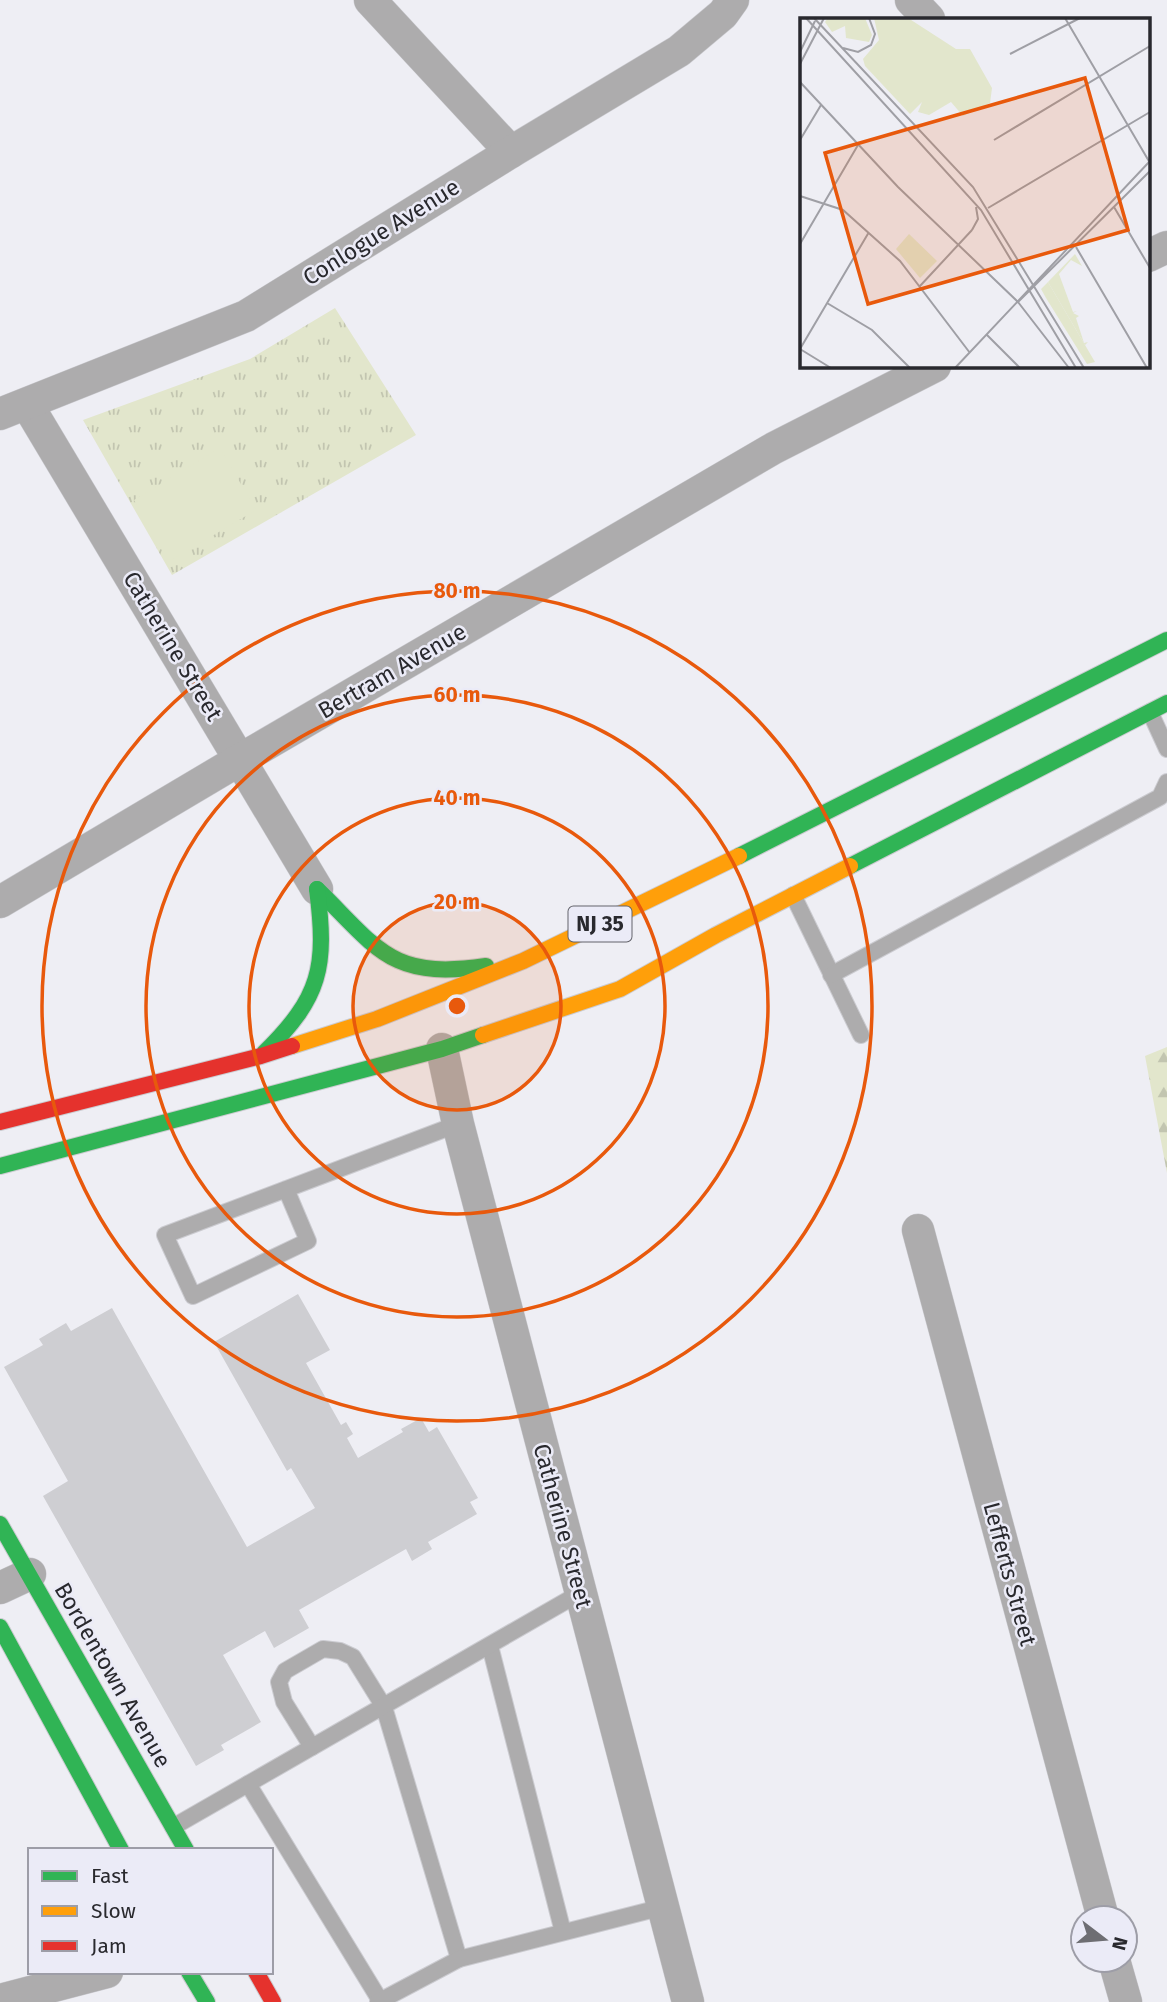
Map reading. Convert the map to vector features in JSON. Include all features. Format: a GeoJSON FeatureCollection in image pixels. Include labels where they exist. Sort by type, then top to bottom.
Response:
{"type":"FeatureCollection","features":[{"type":"Feature","properties":{"kind":"main road","name":"NJ 35"},"geometry":{"type":"LineString","coordinates":[[0,1122],[261,1056],[377,1019],[523,961],[829,812],[1167,640]]}},
{"type":"Feature","properties":{"kind":"main road"},"geometry":{"type":"LineString","coordinates":[[0,1166],[442,1049],[620,989],[793,895],[1167,702]]}},
{"type":"Feature","properties":{"kind":"main road"},"geometry":{"type":"LineString","coordinates":[[317,888],[386,955],[415,967],[453,971],[523,961]]}},
{"type":"Feature","properties":{"kind":"main road"},"geometry":{"type":"LineString","coordinates":[[261,1056],[299,1017],[310,996],[320,962],[323,927],[317,888]]}},
{"type":"Feature","properties":{"kind":"main road","name":"Bordentown Avenue"},"geometry":{"type":"LineString","coordinates":[[0,1524],[185,1848]]}},
{"type":"Feature","properties":{"kind":"main road"},"geometry":{"type":"LineString","coordinates":[[0,1627],[120,1848]]}},
{"type":"Feature","properties":{"kind":"main road"},"geometry":{"type":"LineString","coordinates":[[190,1974],[207,2002]]}},
{"type":"Feature","properties":{"kind":"main road"},"geometry":{"type":"LineString","coordinates":[[257,1974],[273,2002]]}},
{"type":"Feature","properties":{"kind":"street"},"geometry":{"type":"LineString","coordinates":[[370,0],[511,152]]}},
{"type":"Feature","properties":{"kind":"street","name":"Conlogue Avenue"},"geometry":{"type":"LineString","coordinates":[[14,409],[246,316],[679,51],[723,14],[733,0]]}},
{"type":"Feature","properties":{"kind":"street"},"geometry":{"type":"LineString","coordinates":[[911,0],[928,18]]}},
{"type":"Feature","properties":{"kind":"street","name":"Bertram Avenue"},"geometry":{"type":"LineString","coordinates":[[0,902],[774,449],[931,368]]}},
{"type":"Feature","properties":{"kind":"street","name":"Catherine Street"},"geometry":{"type":"LineString","coordinates":[[14,409],[241,759],[317,888]]}},
{"type":"Feature","properties":{"kind":"street","name":"Catherine Street"},"geometry":{"type":"LineString","coordinates":[[442,1049],[458,1124],[688,2002]]}},
{"type":"Feature","properties":{"kind":"street","name":"Lefferts Street"},"geometry":{"type":"LineString","coordinates":[[918,1230],[1099,1904]]}},
{"type":"Feature","properties":{"kind":"street"},"geometry":{"type":"LineString","coordinates":[[0,1588],[30,1574]]}},
{"type":"Feature","properties":{"kind":"street"},"geometry":{"type":"LineString","coordinates":[[0,2000],[99,1974]]}},
{"type":"Feature","properties":{"kind":"street"},"geometry":{"type":"LineString","coordinates":[[1118,1974],[1126,2002]]}},
{"type":"Feature","properties":{"kind":"lane"},"geometry":{"type":"LineString","coordinates":[[1150,712],[1167,749]]}},
{"type":"Feature","properties":{"kind":"lane"},"geometry":{"type":"LineString","coordinates":[[831,975],[1160,797],[1167,782]]}},
{"type":"Feature","properties":{"kind":"lane"},"geometry":{"type":"LineString","coordinates":[[793,895],[861,1035]]}},
{"type":"Feature","properties":{"kind":"lane"},"geometry":{"type":"LineString","coordinates":[[286,1189],[308,1241],[193,1296],[165,1235],[286,1189],[458,1124]]}},
{"type":"Feature","properties":{"kind":"lane"},"geometry":{"type":"LineString","coordinates":[[173,1827],[580,1593]]}},
{"type":"Feature","properties":{"kind":"lane"},"geometry":{"type":"LineString","coordinates":[[490,1646],[563,1932]]}},
{"type":"Feature","properties":{"kind":"lane"},"geometry":{"type":"LineString","coordinates":[[312,1747],[284,1702],[279,1682],[285,1671],[323,1649],[340,1651],[353,1657],[384,1707],[459,1959]]}},
{"type":"Feature","properties":{"kind":"lane"},"geometry":{"type":"LineString","coordinates":[[248,1784],[380,2002],[459,1959],[663,1908]]}},
{"type":"Feature","properties":{"kind":"green space"},"geometry":{"type":"Polygon","coordinates":[[[335,308],[416,435],[172,575],[83,420],[250,359],[335,308]]]}},
{"type":"Feature","properties":{"kind":"green space"},"geometry":{"type":"Polygon","coordinates":[[[220,448],[256,510],[170,561],[134,500],[220,448]]]}},
{"type":"Feature","properties":{"kind":"green space"},"geometry":{"type":"Polygon","coordinates":[[[1167,1047],[1167,1173],[1145,1056],[1167,1047]]]}},
{"type":"Feature","properties":{"kind":"building"},"geometry":{"type":"Polygon","coordinates":[[[298,1294],[330,1350],[306,1363],[341,1425],[346,1422],[353,1434],[347,1438],[358,1458],[403,1432],[401,1429],[421,1418],[429,1432],[437,1427],[478,1498],[470,1502],[477,1514],[428,1542],[432,1549],[412,1561],[406,1549],[299,1610],[309,1628],[274,1648],[265,1631],[223,1655],[261,1722],[221,1745],[224,1750],[196,1766],[43,1496],[68,1481],[4,1367],[43,1345],[39,1339],[66,1323],[71,1331],[112,1308],[247,1547],[315,1508],[291,1468],[287,1471],[214,1342],[298,1294]]]}},
{"type":"Feature","properties":{"kind":"traffic: fast"},"geometry":{"type":"LineString","coordinates":[[739,856],[1167,640]]}},
{"type":"Feature","properties":{"kind":"traffic: fast"},"geometry":{"type":"LineString","coordinates":[[850,866],[1167,703]]}},
{"type":"Feature","properties":{"kind":"traffic: fast"},"geometry":{"type":"LineString","coordinates":[[317,889],[356,929],[389,956],[407,964],[428,968],[486,966]]}},
{"type":"Feature","properties":{"kind":"traffic: fast"},"geometry":{"type":"LineString","coordinates":[[264,1053],[298,1015],[316,979],[321,940],[317,889]]}},
{"type":"Feature","properties":{"kind":"traffic: fast"},"geometry":{"type":"LineString","coordinates":[[0,1166],[442,1049],[483,1035]]}},
{"type":"Feature","properties":{"kind":"traffic: fast"},"geometry":{"type":"LineString","coordinates":[[0,1524],[185,1848]]}},
{"type":"Feature","properties":{"kind":"traffic: fast"},"geometry":{"type":"LineString","coordinates":[[0,1627],[120,1848]]}},
{"type":"Feature","properties":{"kind":"traffic: fast"},"geometry":{"type":"LineString","coordinates":[[190,1974],[207,2002]]}},
{"type":"Feature","properties":{"kind":"traffic: slow"},"geometry":{"type":"LineString","coordinates":[[292,1046],[377,1019],[523,961],[739,856]]}},
{"type":"Feature","properties":{"kind":"traffic: slow"},"geometry":{"type":"LineString","coordinates":[[483,1035],[620,989],[716,935],[850,866]]}},
{"type":"Feature","properties":{"kind":"traffic: jam"},"geometry":{"type":"LineString","coordinates":[[0,1122],[292,1046]]}},
{"type":"Feature","properties":{"kind":"traffic: jam"},"geometry":{"type":"LineString","coordinates":[[257,1974],[273,2002]]}}]}
